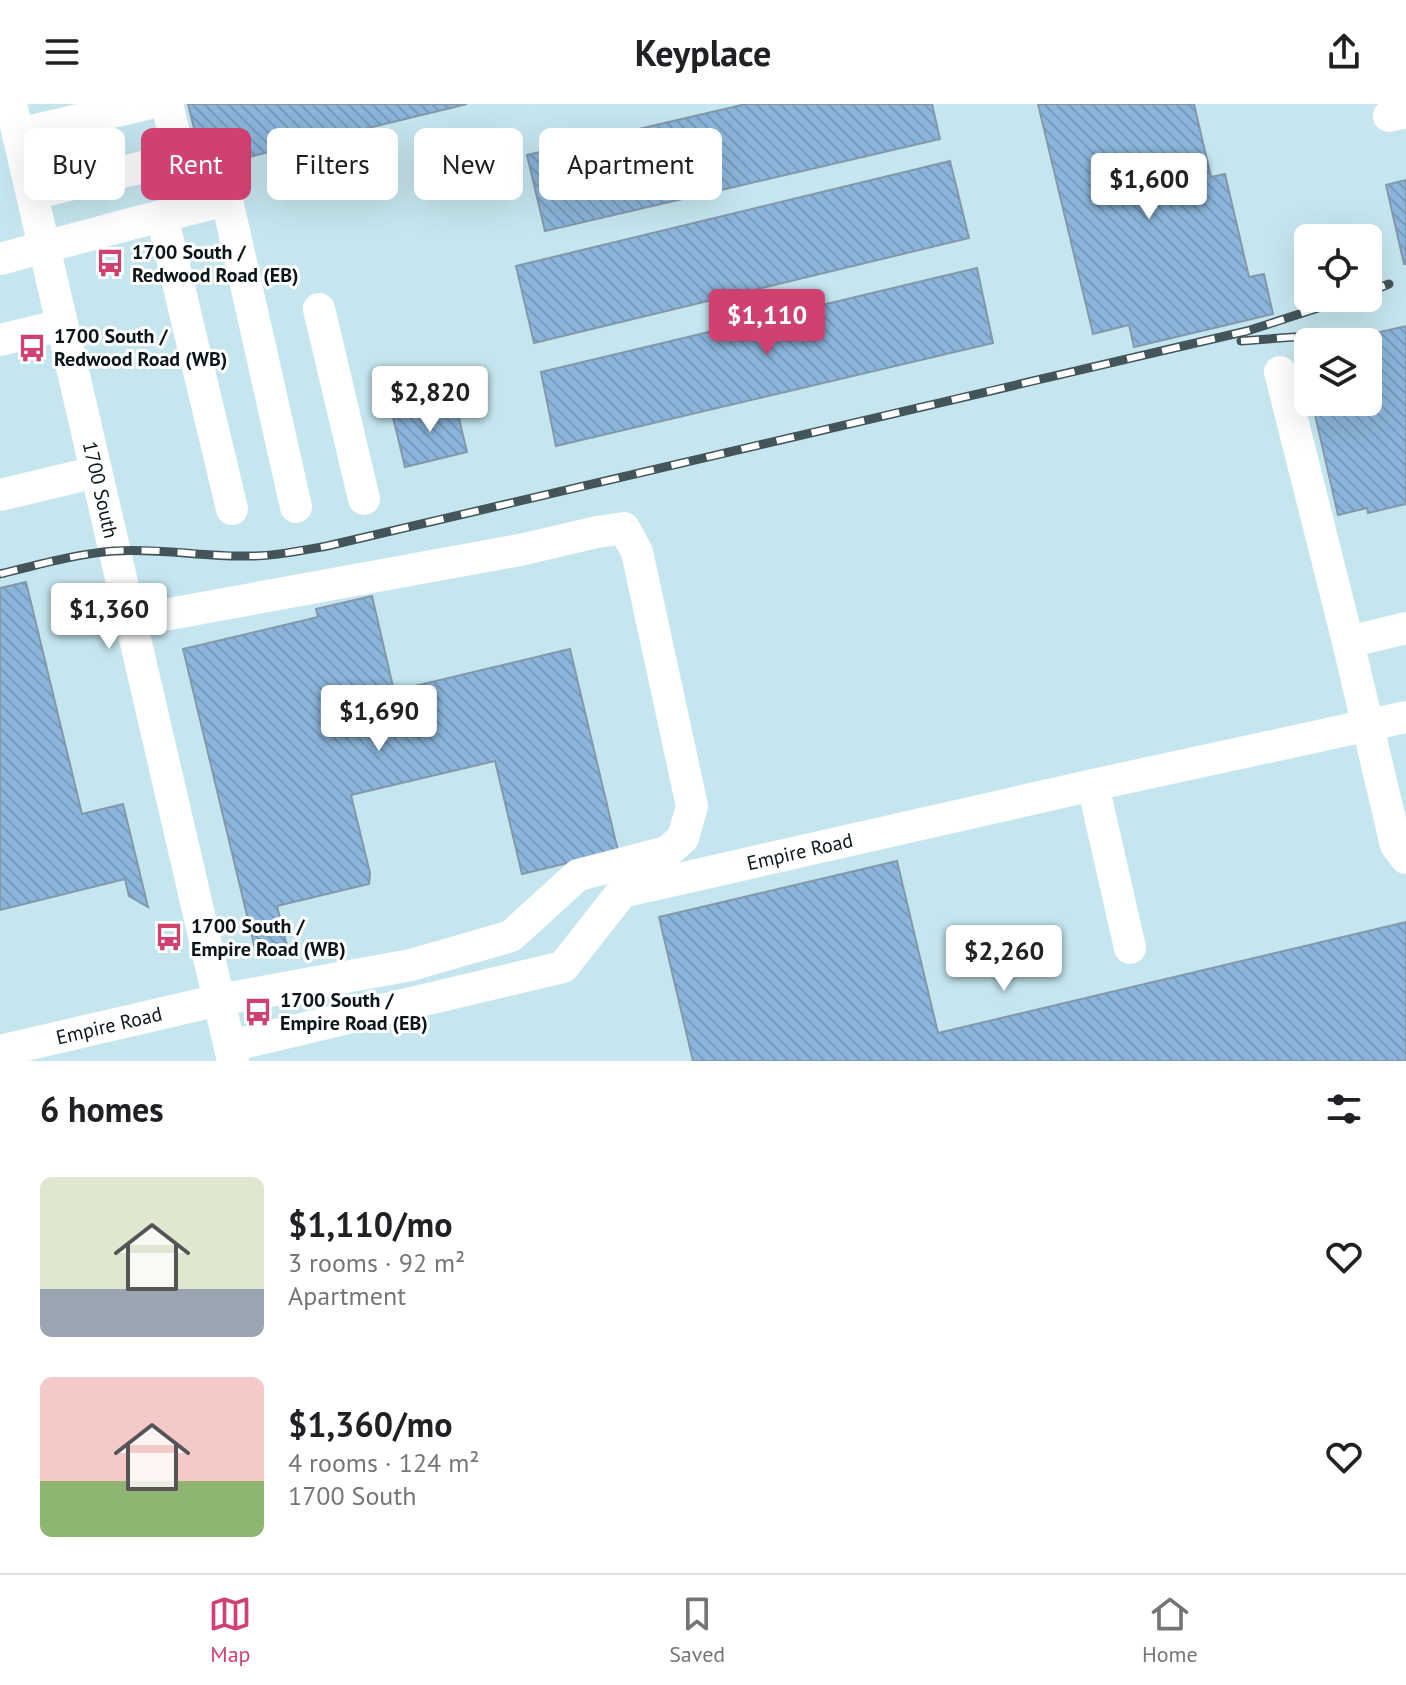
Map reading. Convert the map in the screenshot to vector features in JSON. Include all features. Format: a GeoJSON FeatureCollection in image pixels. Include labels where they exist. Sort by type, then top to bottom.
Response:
{"type":"FeatureCollection","features":[{"type":"Feature","properties":{"kind":"street"},"geometry":{"type":"LineString","coordinates":[[14,119],[147,104]]}},
{"type":"Feature","properties":{"kind":"street"},"geometry":{"type":"LineString","coordinates":[[125,171],[180,158],[167,104]]}},
{"type":"Feature","properties":{"kind":"street","name":"1700 South"},"geometry":{"type":"LineString","coordinates":[[14,119],[24,161]]}},
{"type":"Feature","properties":{"kind":"street","name":"1700 South"},"geometry":{"type":"LineString","coordinates":[[33,200],[231,1054]]}},
{"type":"Feature","properties":{"kind":"street"},"geometry":{"type":"LineString","coordinates":[[0,259],[227,200],[296,507]]}},
{"type":"Feature","properties":{"kind":"street"},"geometry":{"type":"LineString","coordinates":[[148,219],[232,509]]}},
{"type":"Feature","properties":{"kind":"street"},"geometry":{"type":"LineString","coordinates":[[319,309],[364,499]]}},
{"type":"Feature","properties":{"kind":"street"},"geometry":{"type":"LineString","coordinates":[[0,340],[62,325]]}},
{"type":"Feature","properties":{"kind":"street"},"geometry":{"type":"LineString","coordinates":[[1280,372],[1396,845],[1406,858]]}},
{"type":"Feature","properties":{"kind":"street"},"geometry":{"type":"LineString","coordinates":[[0,495],[96,472]]}},
{"type":"Feature","properties":{"kind":"street","name":"Empire Road"},"geometry":{"type":"LineString","coordinates":[[0,1051],[219,1000],[411,965],[511,936],[578,875],[667,852],[683,838],[692,806],[637,552],[624,528],[131,621]]}},
{"type":"Feature","properties":{"kind":"street"},"geometry":{"type":"LineString","coordinates":[[1348,642],[1406,628]]}},
{"type":"Feature","properties":{"kind":"street","name":"Empire Road"},"geometry":{"type":"LineString","coordinates":[[231,1054],[563,967],[622,892],[1406,717]]}},
{"type":"Feature","properties":{"kind":"street"},"geometry":{"type":"LineString","coordinates":[[1093,785],[1130,948]]}},
{"type":"Feature","properties":{"kind":"building"},"geometry":{"type":"Polygon","coordinates":[[[188,104],[467,104],[368,128],[267,128],[267,153],[251,157],[251,128],[194,128],[188,104]]]}},
{"type":"Feature","properties":{"kind":"building"},"geometry":{"type":"Polygon","coordinates":[[[746,104],[932,104],[940,139],[722,190],[722,128],[643,128],[746,104]]]}},
{"type":"Feature","properties":{"kind":"building"},"geometry":{"type":"Polygon","coordinates":[[[1038,104],[1194,104],[1211,177],[1225,174],[1249,277],[1264,274],[1273,314],[1134,347],[1129,325],[1093,334],[1038,104]]]}},
{"type":"Feature","properties":{"kind":"building"},"geometry":{"type":"Polygon","coordinates":[[[539,152],[539,200],[678,200],[545,231],[527,155],[539,152]]]}},
{"type":"Feature","properties":{"kind":"building"},"geometry":{"type":"Polygon","coordinates":[[[950,161],[969,238],[534,343],[516,266],[950,161]]]}},
{"type":"Feature","properties":{"kind":"building"},"geometry":{"type":"Polygon","coordinates":[[[1406,180],[1406,264],[1404,264],[1386,185],[1406,180]]]}},
{"type":"Feature","properties":{"kind":"building"},"geometry":{"type":"Polygon","coordinates":[[[977,268],[993,343],[556,446],[541,372],[977,268]]]}},
{"type":"Feature","properties":{"kind":"building"},"geometry":{"type":"Polygon","coordinates":[[[1406,326],[1406,504],[1368,513],[1367,508],[1338,515],[1315,416],[1382,416],[1382,332],[1406,326]]]}},
{"type":"Feature","properties":{"kind":"building"},"geometry":{"type":"Polygon","coordinates":[[[455,402],[467,452],[405,467],[393,417],[455,402]]]}},
{"type":"Feature","properties":{"kind":"building"},"geometry":{"type":"Polygon","coordinates":[[[26,582],[82,814],[123,804],[148,907],[129,896],[125,879],[0,910],[0,588],[26,582]]]}},
{"type":"Feature","properties":{"kind":"building"},"geometry":{"type":"Polygon","coordinates":[[[372,596],[394,691],[570,649],[618,851],[522,874],[495,761],[351,795],[370,873],[369,884],[277,906],[288,950],[257,957],[183,649],[318,617],[316,609],[372,596]]]}},
{"type":"Feature","properties":{"kind":"building"},"geometry":{"type":"Polygon","coordinates":[[[897,861],[938,1033],[1406,922],[1406,1061],[693,1061],[659,917],[897,861]]]}},
{"type":"Feature","properties":{"kind":"railway"},"geometry":{"type":"LineString","coordinates":[[1382,287],[1389,284]]}},
{"type":"Feature","properties":{"kind":"railway"},"geometry":{"type":"LineString","coordinates":[[0,574],[99,552],[253,556],[327,546],[1247,331],[1306,312]]}},
{"type":"Feature","properties":{"kind":"railway"},"geometry":{"type":"LineString","coordinates":[[1241,341],[1294,337]]}},
{"type":"Feature","properties":{"kind":"place","name":"1700 South / Redwood Road (EB)"},"geometry":{"type":"Point","coordinates":[110,263]}},
{"type":"Feature","properties":{"kind":"place","name":"1700 South / Redwood Road (WB)"},"geometry":{"type":"Point","coordinates":[32,348]}},
{"type":"Feature","properties":{"kind":"place","name":"1700 South / Empire Road (WB)"},"geometry":{"type":"Point","coordinates":[169,937]}},
{"type":"Feature","properties":{"kind":"place","name":"1700 South / Empire Road (EB)"},"geometry":{"type":"Point","coordinates":[258,1012]}}]}
